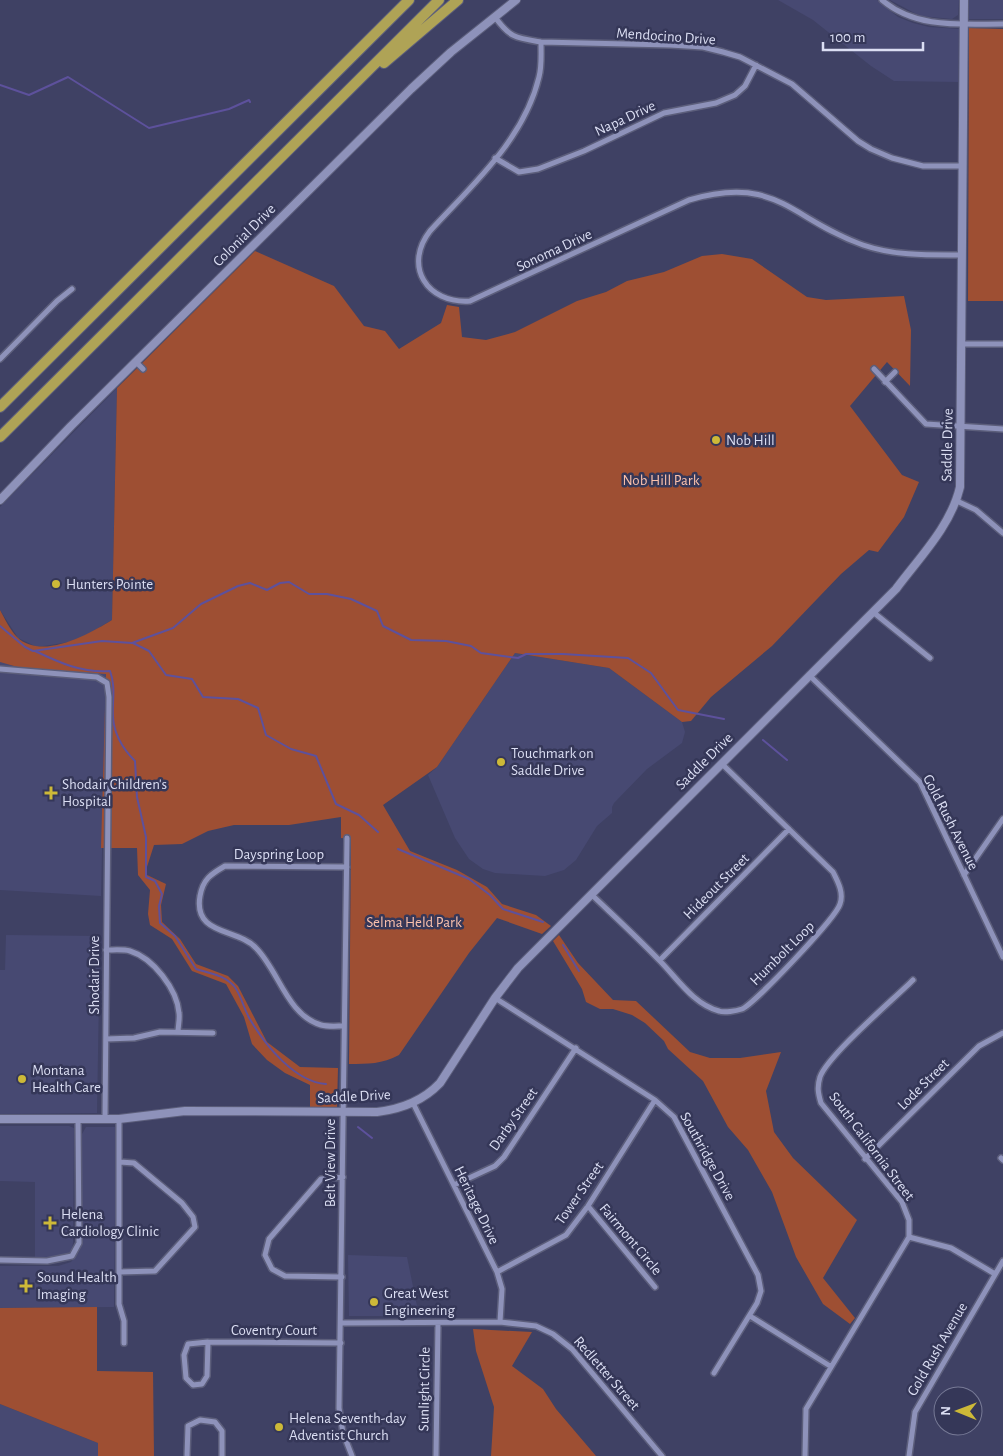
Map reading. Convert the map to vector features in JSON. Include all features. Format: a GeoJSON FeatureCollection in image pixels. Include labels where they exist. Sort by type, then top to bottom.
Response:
{"type":"FeatureCollection","features":[{"type":"Feature","properties":{"kind":"highway"},"geometry":{"type":"LineString","coordinates":[[368,41],[402,0]]}},
{"type":"Feature","properties":{"kind":"highway"},"geometry":{"type":"LineString","coordinates":[[0,407],[409,0]]}},
{"type":"Feature","properties":{"kind":"highway"},"geometry":{"type":"LineString","coordinates":[[0,437],[439,0]]}},
{"type":"Feature","properties":{"kind":"highway"},"geometry":{"type":"LineString","coordinates":[[348,91],[458,0]]}},
{"type":"Feature","properties":{"kind":"street","name":"Colonial Drive"},"geometry":{"type":"LineString","coordinates":[[0,500],[136,362],[412,89],[516,0]]}},
{"type":"Feature","properties":{"kind":"street"},"geometry":{"type":"LineString","coordinates":[[882,0],[898,12],[911,18],[930,22],[1003,24]]}},
{"type":"Feature","properties":{"kind":"street","name":"Saddle Drive"},"geometry":{"type":"LineString","coordinates":[[0,1119],[119,1119],[185,1111],[343,1112],[390,1110],[413,1103],[430,1093],[440,1082],[495,998],[518,968],[896,589],[945,523],[956,501],[962,470],[961,344],[964,0]]}},
{"type":"Feature","properties":{"kind":"street","name":"Mendocino Drive"},"geometry":{"type":"LineString","coordinates":[[495,17],[511,36],[521,40],[703,47],[740,57],[792,84],[858,141],[871,149],[892,158],[923,166],[962,166]]}},
{"type":"Feature","properties":{"kind":"street","name":"Sonoma Drive"},"geometry":{"type":"LineString","coordinates":[[541,42],[539,78],[527,112],[509,142],[430,231],[420,247],[418,262],[424,281],[429,289],[451,300],[470,301],[688,200],[705,195],[748,191],[776,199],[848,239],[878,249],[919,254],[962,255]]}},
{"type":"Feature","properties":{"kind":"street","name":"Napa Drive"},"geometry":{"type":"LineString","coordinates":[[495,158],[519,172],[538,169],[584,151],[664,113],[716,103],[735,95],[745,86],[756,65]]}},
{"type":"Feature","properties":{"kind":"street"},"geometry":{"type":"LineString","coordinates":[[0,359],[57,301],[72,289]]}},
{"type":"Feature","properties":{"kind":"street"},"geometry":{"type":"LineString","coordinates":[[961,344],[1003,344]]}},
{"type":"Feature","properties":{"kind":"street"},"geometry":{"type":"LineString","coordinates":[[136,362],[143,369]]}},
{"type":"Feature","properties":{"kind":"street"},"geometry":{"type":"LineString","coordinates":[[874,369],[926,424],[1003,429]]}},
{"type":"Feature","properties":{"kind":"street"},"geometry":{"type":"LineString","coordinates":[[885,382],[895,372]]}},
{"type":"Feature","properties":{"kind":"street"},"geometry":{"type":"LineString","coordinates":[[956,501],[976,510],[1003,533]]}},
{"type":"Feature","properties":{"kind":"street"},"geometry":{"type":"LineString","coordinates":[[873,612],[930,658]]}},
{"type":"Feature","properties":{"kind":"street","name":"Shodair Drive"},"geometry":{"type":"LineString","coordinates":[[0,669],[97,677],[108,683],[105,1119]]}},
{"type":"Feature","properties":{"kind":"street","name":"Gold Rush Avenue"},"geometry":{"type":"LineString","coordinates":[[809,675],[920,782],[1003,957]]}},
{"type":"Feature","properties":{"kind":"street","name":"Humbolt Loop"},"geometry":{"type":"LineString","coordinates":[[590,894],[660,960],[691,994],[705,1005],[721,1012],[742,1009],[826,926],[841,903],[838,882],[832,872],[721,763]]}},
{"type":"Feature","properties":{"kind":"street"},"geometry":{"type":"LineString","coordinates":[[964,875],[1003,819]]}},
{"type":"Feature","properties":{"kind":"street","name":"Hideout Street"},"geometry":{"type":"LineString","coordinates":[[660,960],[789,829]]}},
{"type":"Feature","properties":{"kind":"street","name":"Belt View Drive"},"geometry":{"type":"LineString","coordinates":[[347,838],[340,1408],[343,1433],[352,1456]]}},
{"type":"Feature","properties":{"kind":"street","name":"Dayspring Loop"},"geometry":{"type":"LineString","coordinates":[[344,1026],[322,1026],[304,1016],[292,1003],[266,958],[253,944],[220,931],[203,918],[198,906],[202,885],[209,875],[225,866],[347,867]]}},
{"type":"Feature","properties":{"kind":"street"},"geometry":{"type":"LineString","coordinates":[[106,950],[128,950],[140,955],[157,970],[174,992],[179,1013],[178,1032]]}},
{"type":"Feature","properties":{"kind":"street","name":"South California Street"},"geometry":{"type":"LineString","coordinates":[[909,1236],[909,1220],[902,1202],[865,1159],[822,1103],[817,1090],[820,1075],[832,1058],[914,980]]}},
{"type":"Feature","properties":{"kind":"street","name":"Southridge Drive"},"geometry":{"type":"LineString","coordinates":[[495,998],[655,1100],[674,1117],[758,1275],[761,1291],[750,1316],[714,1373]]}},
{"type":"Feature","properties":{"kind":"street"},"geometry":{"type":"LineString","coordinates":[[106,1039],[134,1038],[160,1032],[213,1033]]}},
{"type":"Feature","properties":{"kind":"street","name":"Lode Street"},"geometry":{"type":"LineString","coordinates":[[865,1159],[979,1046],[1003,1033]]}},
{"type":"Feature","properties":{"kind":"street","name":"Darby Street"},"geometry":{"type":"LineString","coordinates":[[454,1185],[495,1166],[504,1157],[576,1048]]}},
{"type":"Feature","properties":{"kind":"street","name":"Tower Street"},"geometry":{"type":"LineString","coordinates":[[497,1272],[566,1236],[588,1206],[655,1100]]}},
{"type":"Feature","properties":{"kind":"street","name":"Heritage Drive"},"geometry":{"type":"LineString","coordinates":[[413,1103],[497,1272],[502,1289],[500,1322]]}},
{"type":"Feature","properties":{"kind":"street"},"geometry":{"type":"LineString","coordinates":[[0,1260],[47,1261],[72,1256],[79,1243],[78,1119]]}},
{"type":"Feature","properties":{"kind":"street"},"geometry":{"type":"LineString","coordinates":[[119,1119],[119,1304],[124,1321],[124,1343]]}},
{"type":"Feature","properties":{"kind":"street"},"geometry":{"type":"LineString","coordinates":[[119,1272],[155,1271],[195,1227],[193,1216],[182,1203],[134,1163],[120,1162]]}},
{"type":"Feature","properties":{"kind":"street"},"geometry":{"type":"LineString","coordinates":[[342,1277],[285,1276],[272,1269],[265,1255],[269,1239],[321,1179],[343,1177]]}},
{"type":"Feature","properties":{"kind":"street","name":"Fairmont Circle"},"geometry":{"type":"LineString","coordinates":[[588,1206],[655,1287]]}},
{"type":"Feature","properties":{"kind":"street"},"geometry":{"type":"LineString","coordinates":[[805,1456],[806,1409],[909,1236],[951,1248],[996,1274]]}},
{"type":"Feature","properties":{"kind":"street","name":"Gold Rush Avenue"},"geometry":{"type":"LineString","coordinates":[[909,1456],[915,1412],[1003,1261]]}},
{"type":"Feature","properties":{"kind":"street"},"geometry":{"type":"LineString","coordinates":[[750,1316],[830,1366]]}},
{"type":"Feature","properties":{"kind":"street","name":"Redletter Street"},"geometry":{"type":"LineString","coordinates":[[341,1323],[500,1322],[536,1326],[553,1334],[572,1349],[662,1456]]}},
{"type":"Feature","properties":{"kind":"street","name":"Sunlight Circle"},"geometry":{"type":"LineString","coordinates":[[436,1456],[438,1323]]}},
{"type":"Feature","properties":{"kind":"street","name":"Coventry Court"},"geometry":{"type":"LineString","coordinates":[[208,1342],[207,1376],[202,1384],[193,1385],[186,1378],[184,1355],[188,1344],[208,1342],[341,1343]]}},
{"type":"Feature","properties":{"kind":"street"},"geometry":{"type":"LineString","coordinates":[[187,1456],[188,1426],[200,1420],[215,1422],[222,1430],[222,1456]]}},
{"type":"Feature","properties":{"kind":"shaded area"},"geometry":{"type":"Polygon","coordinates":[[[778,0],[877,0],[898,17],[913,23],[929,27],[959,29],[958,82],[894,81],[871,66],[813,20],[778,0]]]}},
{"type":"Feature","properties":{"kind":"shaded area"},"geometry":{"type":"Polygon","coordinates":[[[890,0],[959,0],[958,15],[952,19],[920,16],[890,0]]]}},
{"type":"Feature","properties":{"kind":"shaded area"},"geometry":{"type":"Polygon","coordinates":[[[969,0],[1003,0],[1003,19],[969,19],[969,0]]]}},
{"type":"Feature","properties":{"kind":"shaded area"},"geometry":{"type":"Polygon","coordinates":[[[117,388],[112,620],[76,641],[37,647],[18,638],[0,610],[0,507],[117,388]]]}},
{"type":"Feature","properties":{"kind":"shaded area"},"geometry":{"type":"Polygon","coordinates":[[[515,653],[609,668],[682,722],[685,732],[682,743],[647,769],[614,803],[612,813],[597,826],[576,860],[564,870],[545,876],[495,873],[483,869],[469,859],[455,838],[428,775],[437,767],[515,653]]]}},
{"type":"Feature","properties":{"kind":"shaded area","name":"Shodair Children's Hospital"},"geometry":{"type":"Polygon","coordinates":[[[0,657],[106,673],[101,896],[0,890],[0,657]]]}},
{"type":"Feature","properties":{"kind":"shaded area"},"geometry":{"type":"Polygon","coordinates":[[[6,935],[100,936],[97,1113],[0,1114],[0,970],[5,970],[6,935]]]}},
{"type":"Feature","properties":{"kind":"shaded area"},"geometry":{"type":"Polygon","coordinates":[[[0,1126],[69,1126],[74,1128],[73,1243],[72,1250],[67,1255],[35,1258],[35,1182],[0,1181],[0,1126]]]}},
{"type":"Feature","properties":{"kind":"shaded area"},"geometry":{"type":"Polygon","coordinates":[[[86,1127],[116,1127],[114,1307],[0,1308],[0,1266],[58,1266],[71,1262],[79,1252],[82,1244],[82,1134],[86,1127]]]}},
{"type":"Feature","properties":{"kind":"shaded area"},"geometry":{"type":"Polygon","coordinates":[[[348,1255],[407,1257],[419,1316],[349,1316],[348,1255]]]}},
{"type":"Feature","properties":{"kind":"shaded area"},"geometry":{"type":"Polygon","coordinates":[[[0,1404],[98,1443],[98,1456],[0,1456],[0,1404]]]}},
{"type":"Feature","properties":{"kind":"green space"},"geometry":{"type":"Polygon","coordinates":[[[969,28],[1003,29],[1003,301],[968,301],[969,28]]]}},
{"type":"Feature","properties":{"kind":"green space","name":"Nob Hill Park"},"geometry":{"type":"Polygon","coordinates":[[[255,251],[334,286],[364,326],[385,331],[399,349],[441,323],[447,305],[459,307],[462,337],[486,340],[515,332],[577,301],[606,292],[627,281],[664,272],[702,256],[722,254],[752,259],[807,297],[826,300],[904,296],[911,330],[910,386],[887,362],[850,406],[902,475],[919,482],[904,517],[878,552],[869,550],[841,574],[772,646],[711,697],[691,721],[682,722],[609,668],[515,653],[437,767],[383,805],[410,851],[457,870],[487,887],[502,904],[536,915],[551,926],[542,934],[497,918],[469,953],[399,1055],[381,1062],[349,1064],[351,839],[341,838],[341,817],[289,825],[234,825],[208,831],[182,844],[154,845],[146,870],[147,875],[166,884],[161,905],[162,922],[180,939],[196,964],[228,976],[238,986],[267,1042],[300,1067],[338,1068],[337,1107],[310,1107],[310,1085],[285,1073],[267,1060],[252,1044],[244,1017],[226,984],[192,971],[172,939],[150,925],[148,914],[150,890],[138,875],[137,848],[101,848],[106,674],[21,668],[0,662],[0,610],[17,637],[27,644],[39,646],[65,643],[91,632],[112,620],[117,388],[255,251]]]}},
{"type":"Feature","properties":{"kind":"green space"},"geometry":{"type":"Polygon","coordinates":[[[559,935],[578,963],[613,1000],[636,1001],[690,1052],[710,1058],[740,1058],[781,1052],[766,1091],[774,1132],[793,1158],[857,1220],[823,1278],[855,1318],[850,1324],[823,1304],[796,1257],[772,1192],[748,1150],[728,1127],[703,1081],[668,1049],[664,1041],[645,1023],[632,1015],[613,1009],[600,1009],[586,1002],[582,989],[553,941],[559,935]]]}},
{"type":"Feature","properties":{"kind":"green space"},"geometry":{"type":"Polygon","coordinates":[[[97,1307],[97,1371],[153,1372],[154,1456],[98,1456],[98,1443],[0,1404],[0,1308],[97,1307]]]}},
{"type":"Feature","properties":{"kind":"green space"},"geometry":{"type":"Polygon","coordinates":[[[473,1329],[532,1332],[512,1366],[543,1389],[556,1409],[596,1456],[491,1456],[494,1407],[476,1351],[473,1329]]]}},
{"type":"Feature","properties":{"kind":"waterway"},"geometry":{"type":"LineString","coordinates":[[0,85],[29,95],[68,77],[149,128],[229,109],[249,100],[250,102]]}},
{"type":"Feature","properties":{"kind":"waterway"},"geometry":{"type":"LineString","coordinates":[[0,626],[25,647],[33,651],[102,641],[132,643],[173,628],[201,604],[238,586],[250,583],[267,590],[280,583],[289,582],[309,594],[327,594],[351,599],[377,611],[383,626],[411,640],[446,641],[471,646],[481,653],[518,658],[526,654],[628,658],[651,673],[678,710],[724,719]]}},
{"type":"Feature","properties":{"kind":"waterway"},"geometry":{"type":"LineString","coordinates":[[133,643],[149,651],[166,675],[192,679],[203,697],[238,699],[258,708],[266,735],[291,749],[316,756],[336,804],[359,815],[378,832]]}},
{"type":"Feature","properties":{"kind":"waterway"},"geometry":{"type":"LineString","coordinates":[[35,651],[81,669],[110,671],[113,683],[115,729],[123,746],[135,761],[137,797],[146,837],[146,877],[155,881],[162,894],[159,906],[160,923],[175,936],[196,969],[221,977],[234,986],[257,1031],[282,1061],[303,1077],[314,1082],[326,1084]]}},
{"type":"Feature","properties":{"kind":"waterway"},"geometry":{"type":"LineString","coordinates":[[763,740],[787,760]]}},
{"type":"Feature","properties":{"kind":"waterway"},"geometry":{"type":"LineString","coordinates":[[398,849],[469,879],[490,895],[503,909],[543,922]]}},
{"type":"Feature","properties":{"kind":"waterway"},"geometry":{"type":"LineString","coordinates":[[563,945],[579,971]]}},
{"type":"Feature","properties":{"kind":"waterway"},"geometry":{"type":"LineString","coordinates":[[358,1127],[372,1138]]}},
{"type":"Feature","properties":{"kind":"place","name":"Nob Hill"},"geometry":{"type":"Point","coordinates":[716,440]}},
{"type":"Feature","properties":{"kind":"place","name":"Hunters Pointe"},"geometry":{"type":"Point","coordinates":[56,584]}},
{"type":"Feature","properties":{"kind":"place","name":"Touchmark on Saddle Drive"},"geometry":{"type":"Point","coordinates":[501,762]}},
{"type":"Feature","properties":{"kind":"place","name":"Shodair Children's Hospital"},"geometry":{"type":"Point","coordinates":[51,793]}},
{"type":"Feature","properties":{"kind":"place","name":"Montana Health Care"},"geometry":{"type":"Point","coordinates":[22,1079]}},
{"type":"Feature","properties":{"kind":"place","name":"Helena Cardiology Clinic"},"geometry":{"type":"Point","coordinates":[50,1223]}},
{"type":"Feature","properties":{"kind":"place","name":"Sound Health Imaging"},"geometry":{"type":"Point","coordinates":[26,1286]}},
{"type":"Feature","properties":{"kind":"place","name":"Great West Engineering"},"geometry":{"type":"Point","coordinates":[374,1302]}},
{"type":"Feature","properties":{"kind":"place","name":"Helena Seventh-day Adventist Church"},"geometry":{"type":"Point","coordinates":[279,1427]}},
{"type":"Feature","properties":{"kind":"park label","name":"Selma Held Park"},"geometry":{"type":"Point","coordinates":[414,922]}}]}
